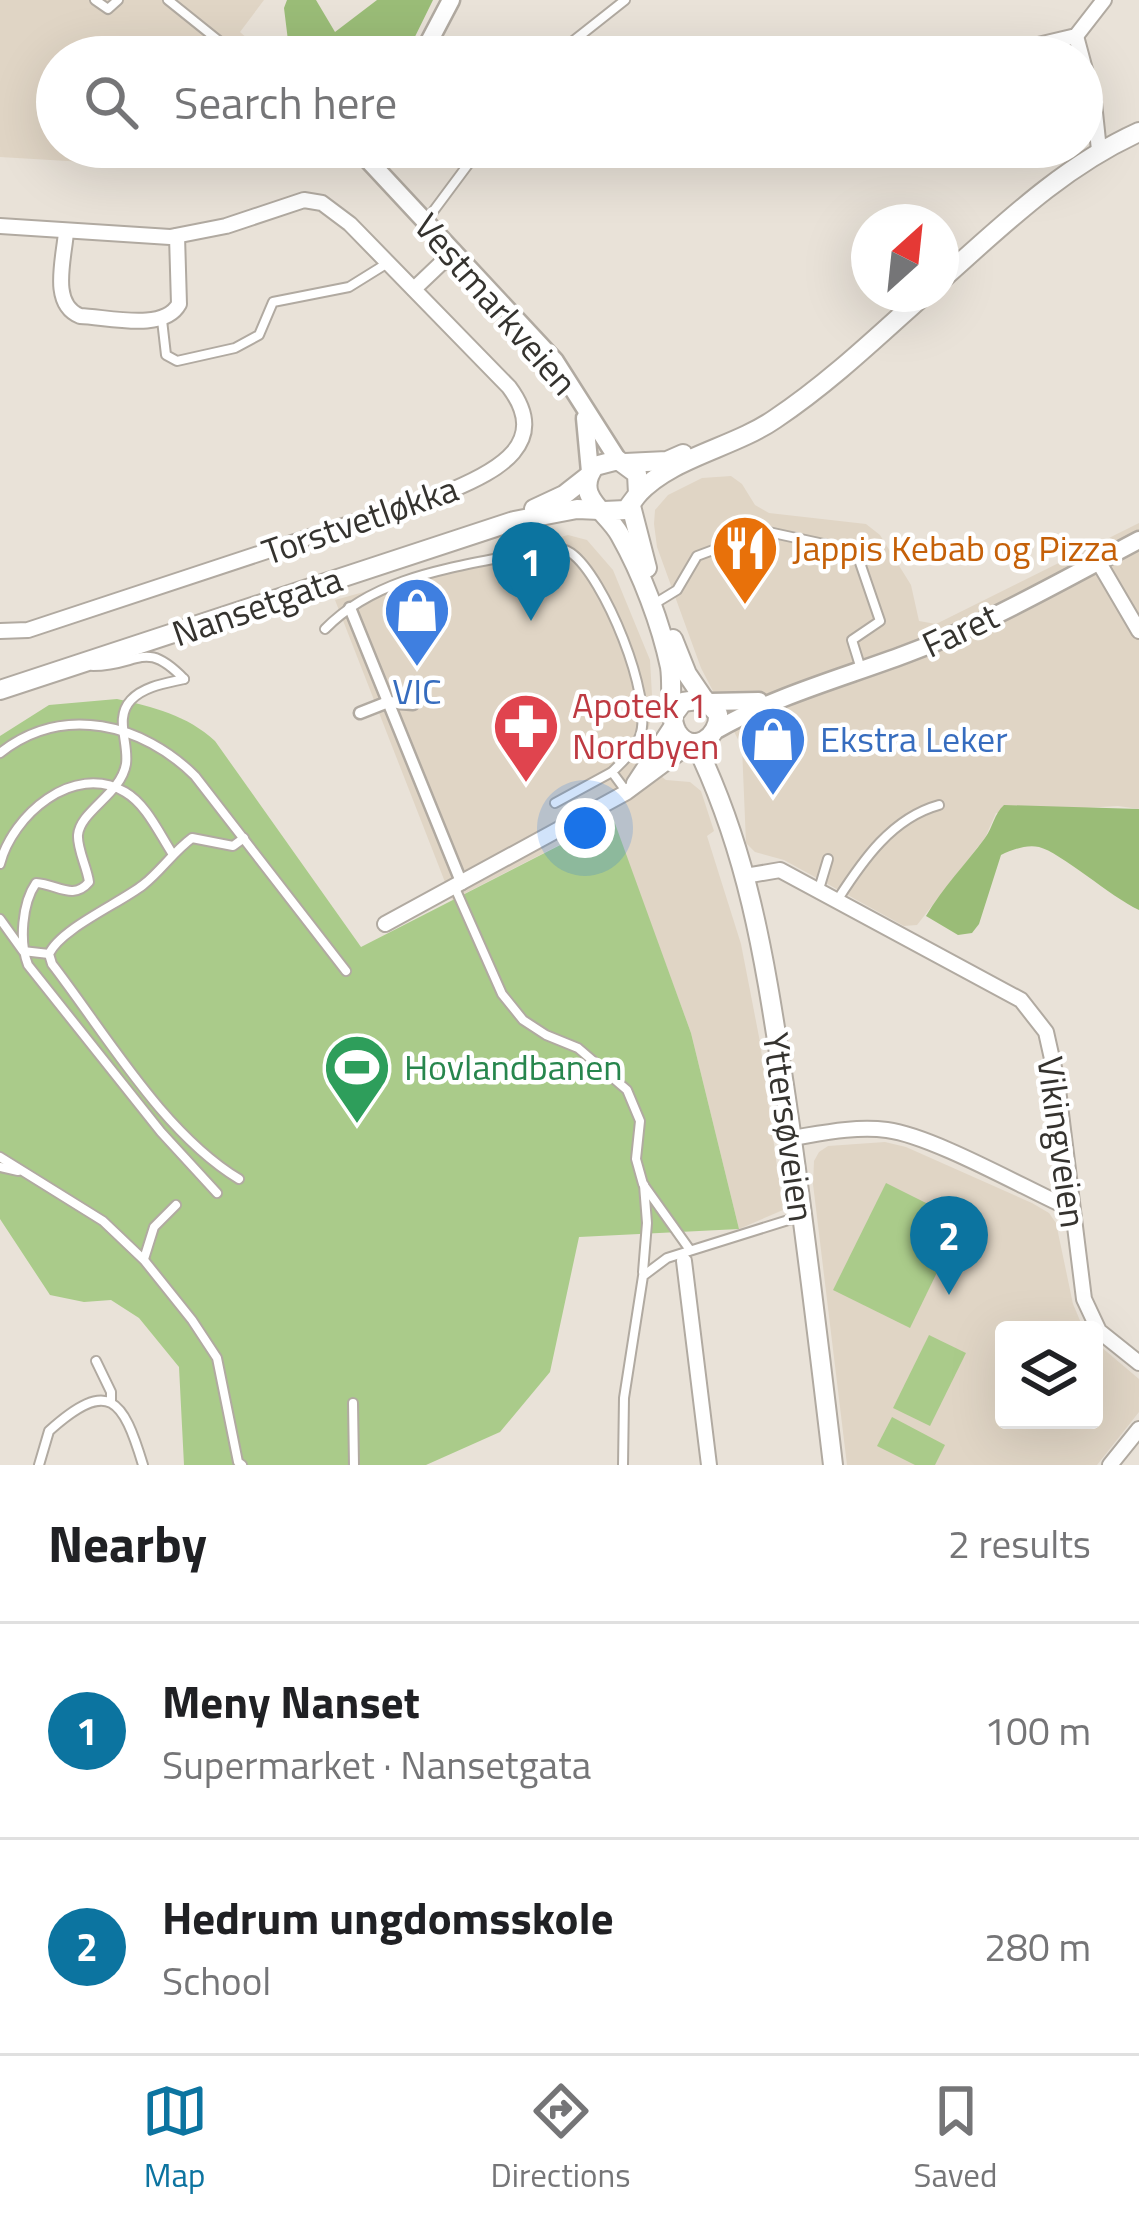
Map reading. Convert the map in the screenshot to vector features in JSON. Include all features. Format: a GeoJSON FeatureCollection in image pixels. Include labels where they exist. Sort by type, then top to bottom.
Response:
{"type":"FeatureCollection","features":[{"type":"Feature","properties":{"kind":"main road"},"geometry":{"type":"LineString","coordinates":[[1103,148],[1139,131]]}},
{"type":"Feature","properties":{"kind":"main road"},"geometry":{"type":"LineString","coordinates":[[959,264],[1072,168]]}},
{"type":"Feature","properties":{"kind":"main road"},"geometry":{"type":"LineString","coordinates":[[602,510],[618,512],[649,483],[775,419],[904,312]]}},
{"type":"Feature","properties":{"kind":"main road"},"geometry":{"type":"LineString","coordinates":[[622,461],[637,474],[634,500],[642,553],[682,662],[718,714],[705,737],[680,736],[667,654],[624,542],[588,495],[589,474],[602,462],[622,461],[668,460],[811,392]]}},
{"type":"Feature","properties":{"kind":"main road","name":"Nansetgata"},"geometry":{"type":"LineString","coordinates":[[0,690],[514,520],[564,495],[589,474]]}},
{"type":"Feature","properties":{"kind":"main road","name":"Nansetgata"},"geometry":{"type":"LineString","coordinates":[[514,520],[602,510]]}},
{"type":"Feature","properties":{"kind":"main road"},"geometry":{"type":"LineString","coordinates":[[674,718],[683,702],[707,700]]}},
{"type":"Feature","properties":{"kind":"main road","name":"Yttersøveien"},"geometry":{"type":"LineString","coordinates":[[705,737],[761,936],[833,1465]]}},
{"type":"Feature","properties":{"kind":"street"},"geometry":{"type":"LineString","coordinates":[[433,36],[451,0]]}},
{"type":"Feature","properties":{"kind":"street"},"geometry":{"type":"LineString","coordinates":[[1076,36],[1104,0]]}},
{"type":"Feature","properties":{"kind":"street","name":"Vestmarkveien"},"geometry":{"type":"LineString","coordinates":[[383,168],[555,361],[622,461]]}},
{"type":"Feature","properties":{"kind":"street","name":"Torstvetløkka"},"geometry":{"type":"LineString","coordinates":[[0,226],[177,236],[226,226],[289,203],[314,201],[333,209],[414,289],[518,399],[524,422],[512,457],[452,490],[28,630],[0,631]]}},
{"type":"Feature","properties":{"kind":"street"},"geometry":{"type":"LineString","coordinates":[[66,232],[62,299],[68,310],[80,316],[162,320],[176,312],[179,304],[177,236]]}},
{"type":"Feature","properties":{"kind":"street"},"geometry":{"type":"LineString","coordinates":[[414,289],[454,251]]}},
{"type":"Feature","properties":{"kind":"street","name":"Vestmarkveien"},"geometry":{"type":"LineString","coordinates":[[583,405],[589,474]]}},
{"type":"Feature","properties":{"kind":"street","name":"Faret"},"geometry":{"type":"LineString","coordinates":[[705,737],[772,699],[971,627],[1139,540]]}},
{"type":"Feature","properties":{"kind":"street"},"geometry":{"type":"LineString","coordinates":[[1098,561],[1139,631]]}},
{"type":"Feature","properties":{"kind":"street"},"geometry":{"type":"LineString","coordinates":[[350,608],[459,886]]}},
{"type":"Feature","properties":{"kind":"street","name":"Faret"},"geometry":{"type":"LineString","coordinates":[[707,700],[772,699]]}},
{"type":"Feature","properties":{"kind":"street"},"geometry":{"type":"LineString","coordinates":[[360,713],[388,702],[412,704]]}},
{"type":"Feature","properties":{"kind":"street"},"geometry":{"type":"LineString","coordinates":[[627,792],[674,718]]}},
{"type":"Feature","properties":{"kind":"street"},"geometry":{"type":"LineString","coordinates":[[385,924],[627,792],[705,737]]}},
{"type":"Feature","properties":{"kind":"street","name":"Vikingveien"},"geometry":{"type":"LineString","coordinates":[[745,876],[780,870],[1021,1000],[1046,1032],[1057,1081],[1084,1299],[1099,1331],[1139,1363]]}},
{"type":"Feature","properties":{"kind":"street"},"geometry":{"type":"LineString","coordinates":[[792,1138],[890,1130],[1071,1209]]}},
{"type":"Feature","properties":{"kind":"street"},"geometry":{"type":"LineString","coordinates":[[687,1256],[709,1465]]}},
{"type":"Feature","properties":{"kind":"street"},"geometry":{"type":"LineString","coordinates":[[1110,1465],[1139,1429]]}},
{"type":"Feature","properties":{"kind":"lane"},"geometry":{"type":"LineString","coordinates":[[95,0],[108,9],[118,0]]}},
{"type":"Feature","properties":{"kind":"lane"},"geometry":{"type":"LineString","coordinates":[[168,0],[212,36]]}},
{"type":"Feature","properties":{"kind":"lane"},"geometry":{"type":"LineString","coordinates":[[580,36],[625,0]]}},
{"type":"Feature","properties":{"kind":"lane"},"geometry":{"type":"LineString","coordinates":[[426,220],[465,168]]}},
{"type":"Feature","properties":{"kind":"lane"},"geometry":{"type":"LineString","coordinates":[[162,320],[166,355],[177,361],[235,348],[259,335],[273,302],[349,287],[387,264]]}},
{"type":"Feature","properties":{"kind":"lane"},"geometry":{"type":"LineString","coordinates":[[659,601],[677,590],[697,556],[764,531],[856,551],[880,621],[852,640],[861,669]]}},
{"type":"Feature","properties":{"kind":"lane"},"geometry":{"type":"LineString","coordinates":[[326,629],[350,608],[442,568],[550,547],[571,553],[594,575],[617,627],[643,717],[631,753],[612,772],[556,802]]}},
{"type":"Feature","properties":{"kind":"lane"},"geometry":{"type":"LineString","coordinates":[[22,951],[29,893],[36,883],[69,893],[82,890],[89,881],[78,836],[125,769],[122,713],[134,696],[184,679],[152,655],[108,666],[80,667]]}},
{"type":"Feature","properties":{"kind":"lane"},"geometry":{"type":"LineString","coordinates":[[0,753],[38,731],[68,725],[141,735],[179,761],[346,971]]}},
{"type":"Feature","properties":{"kind":"lane"},"geometry":{"type":"LineString","coordinates":[[612,772],[627,792]]}},
{"type":"Feature","properties":{"kind":"lane"},"geometry":{"type":"LineString","coordinates":[[0,864],[21,824],[43,800],[87,785],[116,788],[139,802],[172,853]]}},
{"type":"Feature","properties":{"kind":"lane"},"geometry":{"type":"LineString","coordinates":[[837,901],[874,848],[917,811],[939,805]]}},
{"type":"Feature","properties":{"kind":"lane"},"geometry":{"type":"LineString","coordinates":[[49,954],[62,938],[154,876],[192,838],[232,846],[244,838]]}},
{"type":"Feature","properties":{"kind":"lane"},"geometry":{"type":"LineString","coordinates":[[818,890],[828,859]]}},
{"type":"Feature","properties":{"kind":"lane"},"geometry":{"type":"LineString","coordinates":[[459,886],[502,994],[523,1020],[578,1048],[627,1090],[640,1120],[636,1159],[647,1223],[624,1398],[623,1465]]}},
{"type":"Feature","properties":{"kind":"lane"},"geometry":{"type":"LineString","coordinates":[[0,919],[28,965],[161,1132],[217,1193]]}},
{"type":"Feature","properties":{"kind":"lane"},"geometry":{"type":"LineString","coordinates":[[22,951],[49,954]]}},
{"type":"Feature","properties":{"kind":"lane"},"geometry":{"type":"LineString","coordinates":[[49,954],[179,1129],[238,1179]]}},
{"type":"Feature","properties":{"kind":"lane"},"geometry":{"type":"LineString","coordinates":[[0,1157],[103,1221],[144,1260],[217,1358],[242,1465]]}},
{"type":"Feature","properties":{"kind":"lane"},"geometry":{"type":"LineString","coordinates":[[0,1167],[25,1172]]}},
{"type":"Feature","properties":{"kind":"lane"},"geometry":{"type":"LineString","coordinates":[[643,1184],[687,1256]]}},
{"type":"Feature","properties":{"kind":"lane"},"geometry":{"type":"LineString","coordinates":[[144,1260],[154,1227],[176,1205]]}},
{"type":"Feature","properties":{"kind":"lane"},"geometry":{"type":"LineString","coordinates":[[643,1276],[655,1264],[802,1216]]}},
{"type":"Feature","properties":{"kind":"lane"},"geometry":{"type":"LineString","coordinates":[[96,1361],[111,1401]]}},
{"type":"Feature","properties":{"kind":"lane"},"geometry":{"type":"LineString","coordinates":[[39,1465],[52,1427],[96,1400],[111,1401],[128,1419],[143,1465]]}},
{"type":"Feature","properties":{"kind":"lane"},"geometry":{"type":"LineString","coordinates":[[353,1403],[354,1465]]}},
{"type":"Feature","properties":{"kind":"shaded area"},"geometry":{"type":"Polygon","coordinates":[[[0,0],[264,0],[240,32],[244,36],[36,36],[36,159],[0,157],[0,0]]]}},
{"type":"Feature","properties":{"kind":"shaded area"},"geometry":{"type":"Polygon","coordinates":[[[731,476],[755,505],[769,513],[866,524],[880,535],[911,585],[919,621],[936,624],[1139,523],[1139,809],[996,813],[985,838],[917,925],[904,926],[784,860],[755,852],[746,843],[742,747],[701,668],[657,547],[654,524],[655,510],[668,495],[702,478],[731,476]]]}},
{"type":"Feature","properties":{"kind":"shaded area"},"geometry":{"type":"Polygon","coordinates":[[[568,535],[587,540],[613,570],[650,660],[653,713],[639,759],[666,780],[690,782],[701,791],[714,831],[707,836],[741,944],[783,1210],[739,1229],[691,1033],[612,818],[452,900],[335,600],[568,535]]]}},
{"type":"Feature","properties":{"kind":"shaded area"},"geometry":{"type":"Polygon","coordinates":[[[885,1142],[906,1147],[1049,1213],[1056,1223],[1080,1321],[995,1321],[995,1429],[1103,1429],[1103,1349],[1139,1379],[1139,1412],[1097,1465],[847,1465],[813,1184],[814,1161],[828,1146],[885,1142]]]}},
{"type":"Feature","properties":{"kind":"green space"},"geometry":{"type":"Polygon","coordinates":[[[287,0],[316,0],[335,32],[377,0],[433,0],[415,36],[287,36],[287,0]]]}},
{"type":"Feature","properties":{"kind":"green space","name":"Hovlandbanen"},"geometry":{"type":"Polygon","coordinates":[[[117,699],[181,718],[215,741],[361,947],[613,818],[691,1033],[739,1229],[579,1237],[550,1372],[500,1432],[426,1465],[184,1465],[179,1367],[139,1318],[111,1300],[84,1302],[50,1295],[0,1219],[0,736],[49,705],[117,699]]]}},
{"type":"Feature","properties":{"kind":"green space"},"geometry":{"type":"Polygon","coordinates":[[[1004,805],[1139,809],[1139,910],[1060,857],[1029,846],[1001,855],[972,933],[958,935],[926,916],[1004,805]]]}},
{"type":"Feature","properties":{"kind":"green space"},"geometry":{"type":"Polygon","coordinates":[[[886,1183],[962,1221],[910,1328],[833,1290],[886,1183]]]}},
{"type":"Feature","properties":{"kind":"green space"},"geometry":{"type":"Polygon","coordinates":[[[929,1335],[966,1353],[930,1426],[893,1408],[929,1335]]]}},
{"type":"Feature","properties":{"kind":"green space"},"geometry":{"type":"Polygon","coordinates":[[[892,1417],[945,1445],[935,1465],[915,1465],[877,1446],[892,1417]]]}},
{"type":"Feature","properties":{"kind":"place","name":"Jappis Kebab og Pizza"},"geometry":{"type":"Point","coordinates":[745,607]}},
{"type":"Feature","properties":{"kind":"place","name":"Meny Nanset"},"geometry":{"type":"Point","coordinates":[531,621]}},
{"type":"Feature","properties":{"kind":"place","name":"VIC"},"geometry":{"type":"Point","coordinates":[417,669]}},
{"type":"Feature","properties":{"kind":"place","name":"Apotek 1 Nordbyen"},"geometry":{"type":"Point","coordinates":[526,785]}},
{"type":"Feature","properties":{"kind":"place","name":"Ekstra Leker"},"geometry":{"type":"Point","coordinates":[773,798]}},
{"type":"Feature","properties":{"kind":"place","name":"Hovlandbanen"},"geometry":{"type":"Point","coordinates":[357,1126]}},
{"type":"Feature","properties":{"kind":"place","name":"Hedrum ungdomsskole"},"geometry":{"type":"Point","coordinates":[949,1295]}}]}
